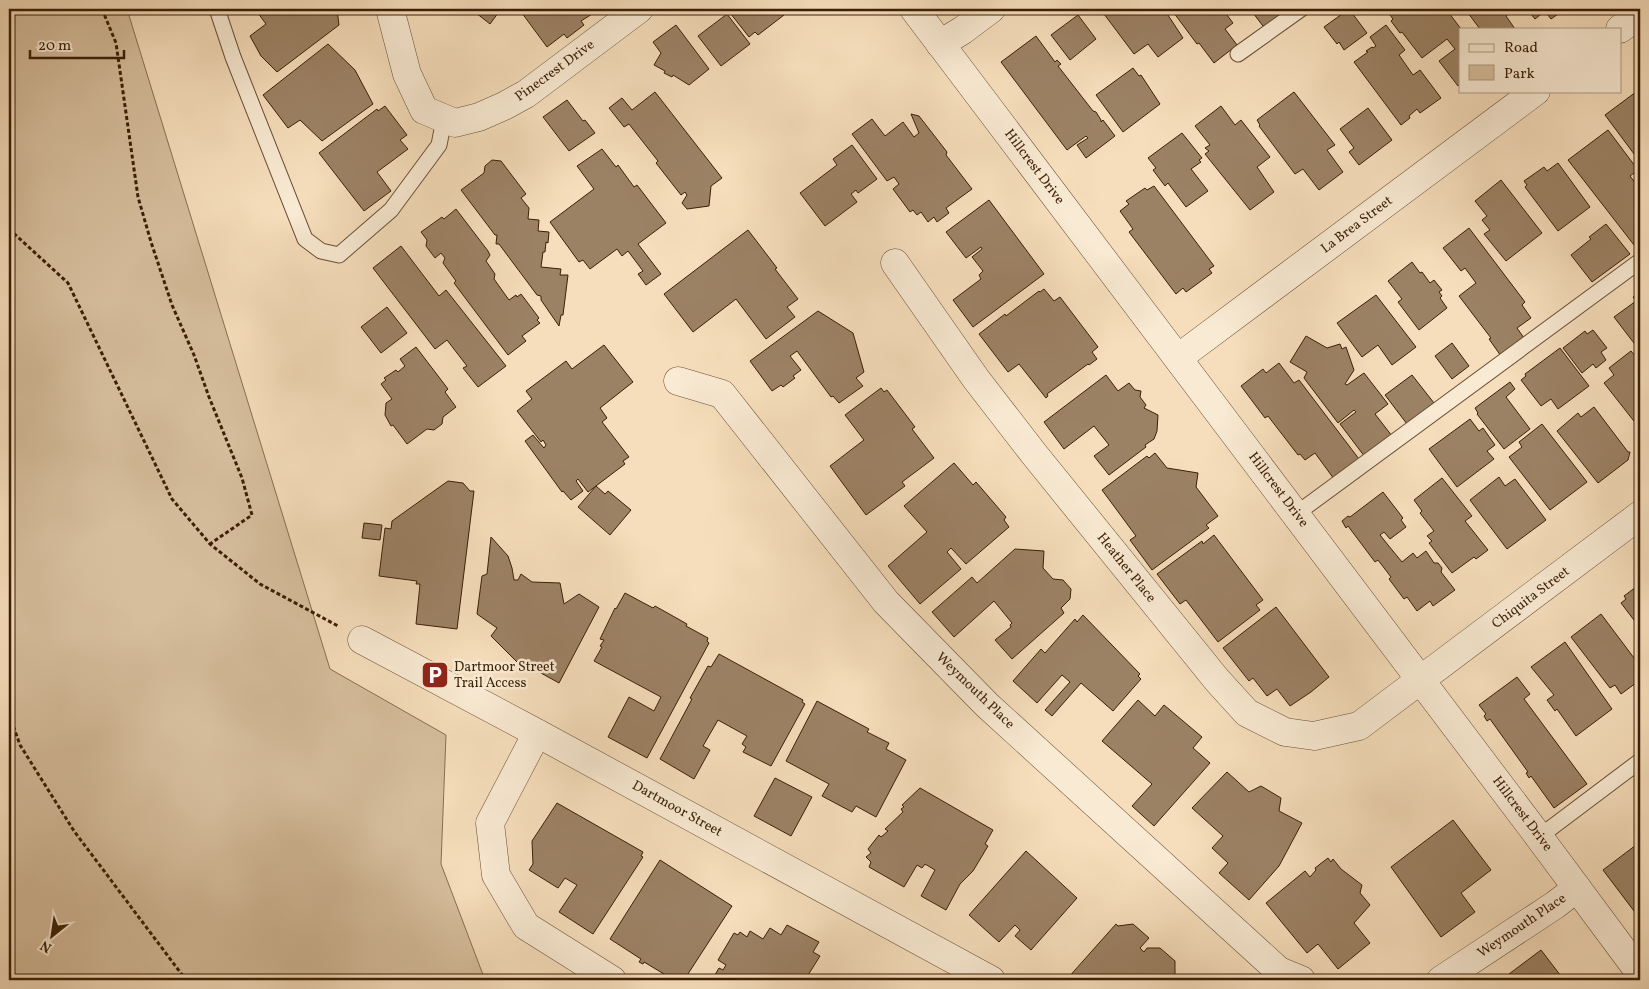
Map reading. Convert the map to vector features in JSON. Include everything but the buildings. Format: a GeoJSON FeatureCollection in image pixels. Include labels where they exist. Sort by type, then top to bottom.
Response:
{"type":"FeatureCollection","features":[{"type":"Feature","properties":{"kind":"street"},"geometry":{"type":"LineString","coordinates":[[390,9],[407,74],[414,92],[424,110],[444,120]]}},
{"type":"Feature","properties":{"kind":"street","name":"Pinecrest Drive"},"geometry":{"type":"LineString","coordinates":[[444,120],[454,123],[479,117],[526,94],[639,9]]}},
{"type":"Feature","properties":{"kind":"street","name":"Hillcrest Drive"},"geometry":{"type":"LineString","coordinates":[[914,9],[1640,973]]}},
{"type":"Feature","properties":{"kind":"street"},"geometry":{"type":"LineString","coordinates":[[940,44],[991,9]]}},
{"type":"Feature","properties":{"kind":"street"},"geometry":{"type":"LineString","coordinates":[[1621,28],[1640,14]]}},
{"type":"Feature","properties":{"kind":"street","name":"La Brea Street"},"geometry":{"type":"LineString","coordinates":[[1178,358],[1535,92]]}},
{"type":"Feature","properties":{"kind":"street","name":"Heather Place"},"geometry":{"type":"LineString","coordinates":[[895,263],[976,379],[1034,454],[1217,680],[1248,713],[1285,732],[1314,736],[1359,726],[1421,680]]}},
{"type":"Feature","properties":{"kind":"street","name":"Weymouth Place"},"geometry":{"type":"LineString","coordinates":[[678,381],[722,394],[886,602],[987,705],[1279,971],[1301,980]]}},
{"type":"Feature","properties":{"kind":"street","name":"Chiquita Street"},"geometry":{"type":"LineString","coordinates":[[1421,680],[1640,515]]}},
{"type":"Feature","properties":{"kind":"street","name":"Dartmoor Street"},"geometry":{"type":"LineString","coordinates":[[362,640],[991,980]]}},
{"type":"Feature","properties":{"kind":"street"},"geometry":{"type":"LineString","coordinates":[[537,733],[490,823],[496,875],[526,926],[612,980]]}},
{"type":"Feature","properties":{"kind":"street","name":"Weymouth Place"},"geometry":{"type":"LineString","coordinates":[[1441,980],[1555,905],[1577,888]]}},
{"type":"Feature","properties":{"kind":"lane"},"geometry":{"type":"LineString","coordinates":[[217,9],[233,57],[305,239],[320,251],[338,255],[391,210],[439,145],[444,120]]}},
{"type":"Feature","properties":{"kind":"lane"},"geometry":{"type":"LineString","coordinates":[[1238,54],[1301,9]]}},
{"type":"Feature","properties":{"kind":"lane"},"geometry":{"type":"LineString","coordinates":[[1296,514],[1640,261]]}},
{"type":"Feature","properties":{"kind":"lane"},"geometry":{"type":"LineString","coordinates":[[1539,837],[1640,761]]}},
{"type":"Feature","properties":{"kind":"path"},"geometry":{"type":"LineString","coordinates":[[102,9],[116,44],[138,198],[151,242],[172,305],[194,354],[209,397],[242,478],[252,515],[210,544]]}},
{"type":"Feature","properties":{"kind":"path"},"geometry":{"type":"LineString","coordinates":[[9,229],[68,283],[172,500],[210,544],[260,584],[362,640]]}},
{"type":"Feature","properties":{"kind":"path"},"geometry":{"type":"LineString","coordinates":[[9,714],[20,745],[74,831],[186,980]]}},
{"type":"Feature","properties":{"kind":"green space"},"geometry":{"type":"Polygon","coordinates":[[[9,9],[127,9],[330,669],[446,735],[441,864],[485,980],[9,980],[9,9]]]}},
{"type":"Feature","properties":{"kind":"place","name":"Dartmoor Street Trail Access"},"geometry":{"type":"Point","coordinates":[435,675]}}]}
